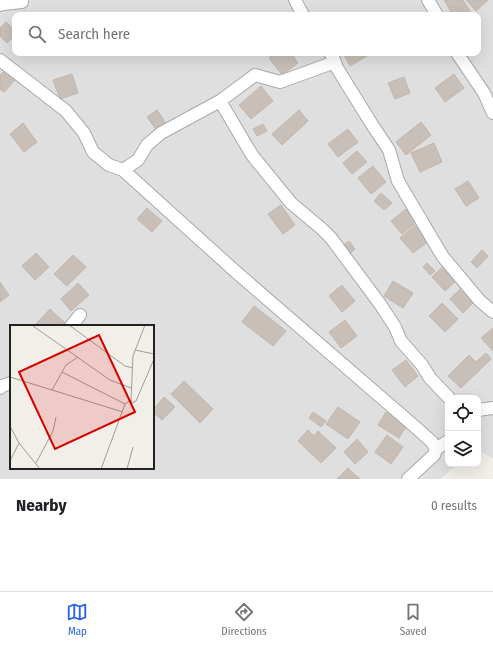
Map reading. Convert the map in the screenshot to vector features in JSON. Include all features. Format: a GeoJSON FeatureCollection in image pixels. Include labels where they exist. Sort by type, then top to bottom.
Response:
{"type":"FeatureCollection","features":[{"type":"Feature","properties":{"kind":"street"},"geometry":{"type":"LineString","coordinates":[[296,0],[302,12]]}},
{"type":"Feature","properties":{"kind":"street"},"geometry":{"type":"LineString","coordinates":[[428,0],[435,12]]}},
{"type":"Feature","properties":{"kind":"street"},"geometry":{"type":"LineString","coordinates":[[0,5],[22,2]]}},
{"type":"Feature","properties":{"kind":"street"},"geometry":{"type":"LineString","coordinates":[[459,56],[484,93],[493,113]]}},
{"type":"Feature","properties":{"kind":"street"},"geometry":{"type":"LineString","coordinates":[[123,170],[138,160],[147,145],[161,133],[220,102],[255,75],[280,82],[333,58],[337,68],[389,150],[398,181],[443,257],[480,300],[493,312]]}},
{"type":"Feature","properties":{"kind":"street"},"geometry":{"type":"LineString","coordinates":[[0,60],[66,111],[84,133],[93,152],[109,165],[123,170],[236,272],[413,424],[432,442],[436,449]]}},
{"type":"Feature","properties":{"kind":"street"},"geometry":{"type":"LineString","coordinates":[[220,102],[252,155],[291,203],[331,238],[388,315],[401,340],[422,365],[430,378],[445,395]]}},
{"type":"Feature","properties":{"kind":"street"},"geometry":{"type":"LineString","coordinates":[[72,325],[80,315]]}},
{"type":"Feature","properties":{"kind":"street"},"geometry":{"type":"LineString","coordinates":[[0,388],[10,384]]}},
{"type":"Feature","properties":{"kind":"street"},"geometry":{"type":"LineString","coordinates":[[481,410],[493,408]]}},
{"type":"Feature","properties":{"kind":"street"},"geometry":{"type":"LineString","coordinates":[[408,479],[434,455],[436,449],[445,443]]}},
{"type":"Feature","properties":{"kind":"shaded area"},"geometry":{"type":"Polygon","coordinates":[[[0,0],[493,0],[493,458],[481,452],[481,395],[445,395],[445,467],[454,467],[440,479],[0,479],[0,0]]]}},
{"type":"Feature","properties":{"kind":"building"},"geometry":{"type":"Polygon","coordinates":[[[444,0],[463,0],[470,11],[468,12],[451,12],[444,0]]]}},
{"type":"Feature","properties":{"kind":"building"},"geometry":{"type":"Polygon","coordinates":[[[466,0],[488,0],[476,11],[466,0]]]}},
{"type":"Feature","properties":{"kind":"building"},"geometry":{"type":"Polygon","coordinates":[[[6,22],[12,28],[12,38],[7,43],[0,36],[0,28],[6,22]]]}},
{"type":"Feature","properties":{"kind":"building"},"geometry":{"type":"Polygon","coordinates":[[[271,56],[293,56],[298,63],[282,75],[269,58],[271,56]]]}},
{"type":"Feature","properties":{"kind":"building"},"geometry":{"type":"Polygon","coordinates":[[[345,56],[367,56],[350,66],[345,56]]]}},
{"type":"Feature","properties":{"kind":"building"},"geometry":{"type":"Polygon","coordinates":[[[5,70],[15,80],[4,92],[0,89],[0,75],[5,70]]]}},
{"type":"Feature","properties":{"kind":"building"},"geometry":{"type":"Polygon","coordinates":[[[72,74],[78,93],[60,99],[53,80],[72,74]]]}},
{"type":"Feature","properties":{"kind":"building"},"geometry":{"type":"Polygon","coordinates":[[[454,74],[464,88],[445,102],[435,88],[454,74]]]}},
{"type":"Feature","properties":{"kind":"building"},"geometry":{"type":"Polygon","coordinates":[[[404,77],[410,93],[395,99],[388,83],[404,77]]]}},
{"type":"Feature","properties":{"kind":"building"},"geometry":{"type":"Polygon","coordinates":[[[261,86],[273,101],[251,119],[239,105],[261,86]]]}},
{"type":"Feature","properties":{"kind":"building"},"geometry":{"type":"Polygon","coordinates":[[[157,110],[167,125],[158,132],[147,117],[157,110]]]}},
{"type":"Feature","properties":{"kind":"building"},"geometry":{"type":"Polygon","coordinates":[[[299,110],[308,121],[282,145],[272,134],[299,110]]]}},
{"type":"Feature","properties":{"kind":"building"},"geometry":{"type":"Polygon","coordinates":[[[421,122],[431,135],[406,155],[396,142],[421,122]]]}},
{"type":"Feature","properties":{"kind":"building"},"geometry":{"type":"Polygon","coordinates":[[[23,123],[37,142],[24,152],[10,134],[23,123]]]}},
{"type":"Feature","properties":{"kind":"building"},"geometry":{"type":"Polygon","coordinates":[[[263,124],[267,131],[257,136],[253,129],[263,124]]]}},
{"type":"Feature","properties":{"kind":"building"},"geometry":{"type":"Polygon","coordinates":[[[348,129],[358,142],[338,157],[328,144],[348,129]]]}},
{"type":"Feature","properties":{"kind":"building"},"geometry":{"type":"Polygon","coordinates":[[[434,143],[442,162],[420,172],[411,153],[434,143]]]}},
{"type":"Feature","properties":{"kind":"building"},"geometry":{"type":"Polygon","coordinates":[[[357,151],[367,162],[352,174],[343,163],[357,151]]]}},
{"type":"Feature","properties":{"kind":"building"},"geometry":{"type":"Polygon","coordinates":[[[373,166],[386,182],[371,194],[358,178],[373,166]]]}},
{"type":"Feature","properties":{"kind":"building"},"geometry":{"type":"Polygon","coordinates":[[[468,181],[479,198],[466,206],[455,189],[468,181]]]}},
{"type":"Feature","properties":{"kind":"building"},"geometry":{"type":"Polygon","coordinates":[[[381,193],[392,203],[384,210],[374,201],[381,193]]]}},
{"type":"Feature","properties":{"kind":"building"},"geometry":{"type":"Polygon","coordinates":[[[281,205],[295,225],[283,234],[268,214],[281,205]]]}},
{"type":"Feature","properties":{"kind":"building"},"geometry":{"type":"Polygon","coordinates":[[[147,208],[162,221],[152,232],[137,219],[147,208]]]}},
{"type":"Feature","properties":{"kind":"building"},"geometry":{"type":"Polygon","coordinates":[[[406,209],[417,222],[402,234],[391,221],[406,209]]]}},
{"type":"Feature","properties":{"kind":"building"},"geometry":{"type":"Polygon","coordinates":[[[417,224],[430,240],[413,253],[400,238],[417,224]]]}},
{"type":"Feature","properties":{"kind":"building"},"geometry":{"type":"Polygon","coordinates":[[[349,241],[355,249],[347,256],[340,247],[349,241]]]}},
{"type":"Feature","properties":{"kind":"building"},"geometry":{"type":"Polygon","coordinates":[[[482,250],[488,256],[477,268],[471,262],[482,250]]]}},
{"type":"Feature","properties":{"kind":"building"},"geometry":{"type":"Polygon","coordinates":[[[36,253],[49,267],[35,280],[22,266],[36,253]]]}},
{"type":"Feature","properties":{"kind":"building"},"geometry":{"type":"Polygon","coordinates":[[[73,255],[86,267],[67,286],[54,274],[73,255]]]}},
{"type":"Feature","properties":{"kind":"building"},"geometry":{"type":"Polygon","coordinates":[[[427,263],[435,271],[430,275],[423,267],[427,263]]]}},
{"type":"Feature","properties":{"kind":"building"},"geometry":{"type":"Polygon","coordinates":[[[445,265],[458,279],[445,291],[432,277],[445,265]]]}},
{"type":"Feature","properties":{"kind":"building"},"geometry":{"type":"Polygon","coordinates":[[[393,281],[413,293],[403,308],[384,296],[393,281]]]}},
{"type":"Feature","properties":{"kind":"building"},"geometry":{"type":"Polygon","coordinates":[[[0,282],[9,295],[0,302],[0,282]]]}},
{"type":"Feature","properties":{"kind":"building"},"geometry":{"type":"Polygon","coordinates":[[[78,283],[89,295],[71,311],[61,299],[78,283]]]}},
{"type":"Feature","properties":{"kind":"building"},"geometry":{"type":"Polygon","coordinates":[[[342,285],[355,301],[342,312],[329,296],[342,285]]]}},
{"type":"Feature","properties":{"kind":"building"},"geometry":{"type":"Polygon","coordinates":[[[461,288],[474,302],[463,313],[450,299],[461,288]]]}},
{"type":"Feature","properties":{"kind":"building"},"geometry":{"type":"Polygon","coordinates":[[[442,303],[458,319],[445,332],[429,316],[442,303]]]}},
{"type":"Feature","properties":{"kind":"building"},"geometry":{"type":"Polygon","coordinates":[[[254,306],[286,331],[273,346],[242,322],[254,306]]]}},
{"type":"Feature","properties":{"kind":"building"},"geometry":{"type":"Polygon","coordinates":[[[50,309],[65,323],[63,325],[35,325],[50,309]]]}},
{"type":"Feature","properties":{"kind":"building"},"geometry":{"type":"Polygon","coordinates":[[[345,320],[357,336],[341,348],[329,332],[345,320]]]}},
{"type":"Feature","properties":{"kind":"building"},"geometry":{"type":"Polygon","coordinates":[[[493,328],[493,351],[481,338],[493,328]]]}},
{"type":"Feature","properties":{"kind":"building"},"geometry":{"type":"Polygon","coordinates":[[[486,353],[491,359],[461,388],[448,376],[469,355],[476,362],[486,353]]]}},
{"type":"Feature","properties":{"kind":"building"},"geometry":{"type":"Polygon","coordinates":[[[406,360],[418,376],[405,387],[392,370],[406,360]]]}},
{"type":"Feature","properties":{"kind":"building"},"geometry":{"type":"Polygon","coordinates":[[[184,381],[213,409],[200,423],[171,394],[184,381]]]}},
{"type":"Feature","properties":{"kind":"building"},"geometry":{"type":"Polygon","coordinates":[[[164,397],[175,407],[162,420],[154,413],[154,409],[164,397]]]}},
{"type":"Feature","properties":{"kind":"building"},"geometry":{"type":"Polygon","coordinates":[[[338,407],[360,422],[348,439],[326,424],[338,407]]]}},
{"type":"Feature","properties":{"kind":"building"},"geometry":{"type":"Polygon","coordinates":[[[313,412],[326,421],[321,427],[309,418],[313,412]]]}},
{"type":"Feature","properties":{"kind":"building"},"geometry":{"type":"Polygon","coordinates":[[[386,412],[407,425],[399,438],[378,425],[386,412]]]}},
{"type":"Feature","properties":{"kind":"building"},"geometry":{"type":"Polygon","coordinates":[[[308,430],[314,436],[318,431],[336,448],[321,463],[298,441],[308,430]]]}},
{"type":"Feature","properties":{"kind":"building"},"geometry":{"type":"Polygon","coordinates":[[[387,435],[403,447],[391,464],[375,452],[387,435]]]}},
{"type":"Feature","properties":{"kind":"building"},"geometry":{"type":"Polygon","coordinates":[[[357,439],[368,452],[355,464],[344,452],[357,439]]]}},
{"type":"Feature","properties":{"kind":"building"},"geometry":{"type":"Polygon","coordinates":[[[348,468],[360,479],[337,479],[348,468]]]}}]}
